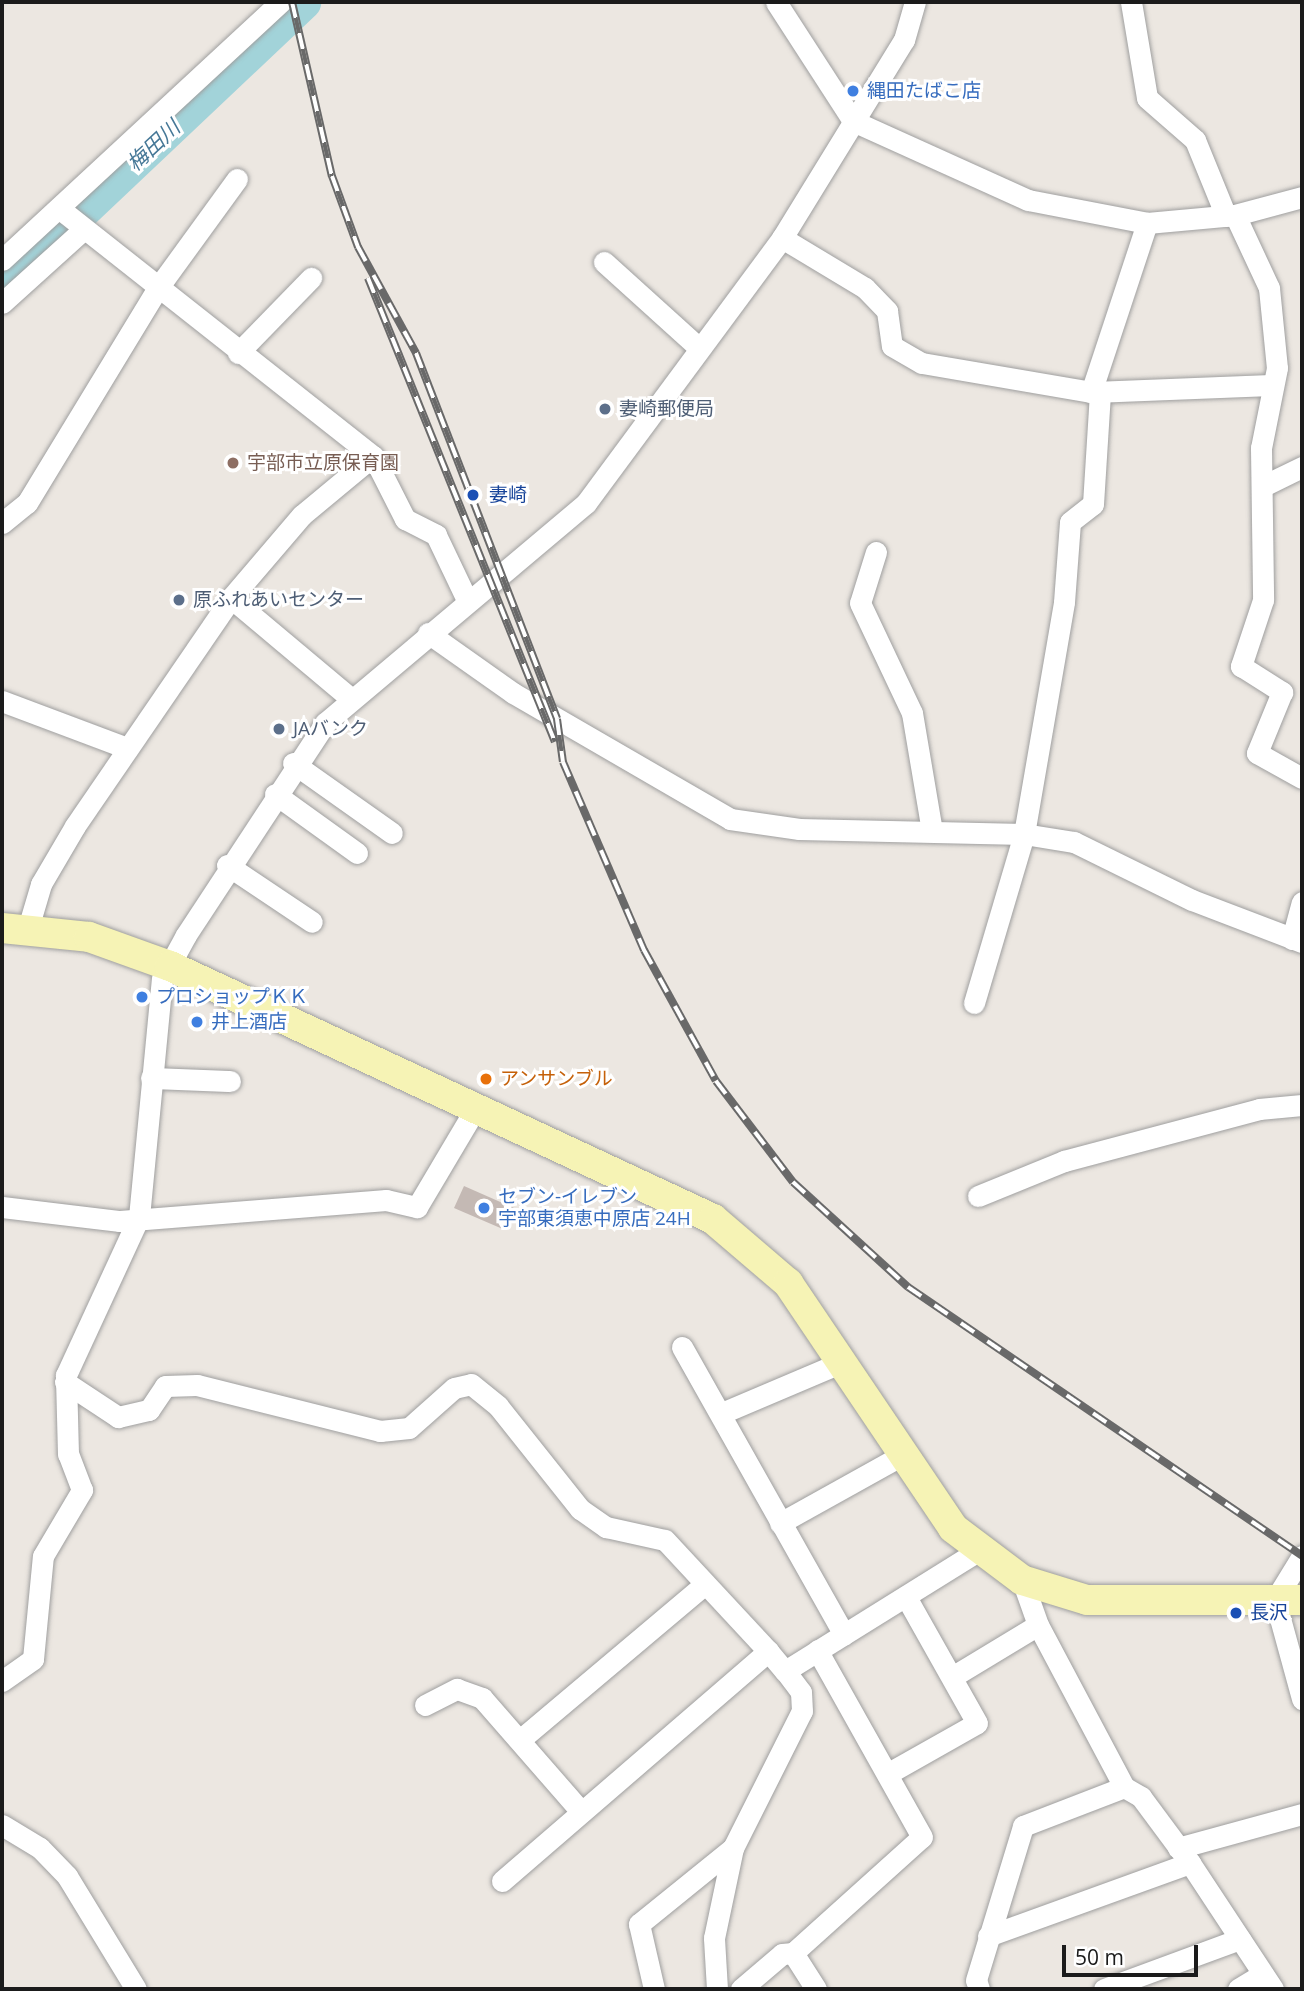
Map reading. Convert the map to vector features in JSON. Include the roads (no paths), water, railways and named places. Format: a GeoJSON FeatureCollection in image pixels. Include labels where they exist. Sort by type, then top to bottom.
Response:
{"type":"FeatureCollection","features":[{"type":"Feature","properties":{"kind":"street"},"geometry":{"type":"LineString","coordinates":[[2,303],[72,219],[281,2]]}},
{"type":"Feature","properties":{"kind":"street"},"geometry":{"type":"LineString","coordinates":[[776,2],[853,121],[1028,200],[1147,223],[1231,216],[1302,197]]}},
{"type":"Feature","properties":{"kind":"street"},"geometry":{"type":"LineString","coordinates":[[2,1681],[20,1674],[33,1659],[43,1556],[82,1490],[68,1454],[65,1382],[139,1217],[162,979],[227,865],[293,763],[350,698],[586,503],[698,347],[782,238],[904,40],[915,2]]}},
{"type":"Feature","properties":{"kind":"street"},"geometry":{"type":"LineString","coordinates":[[1131,2],[1147,98],[1195,140],[1269,288],[1273,385],[1261,448],[1264,486],[1263,600],[1241,666],[1292,691],[1257,753],[1302,778]]}},
{"type":"Feature","properties":{"kind":"street"},"geometry":{"type":"LineString","coordinates":[[2,523],[27,503],[157,289],[237,179]]}},
{"type":"Feature","properties":{"kind":"street"},"geometry":{"type":"LineString","coordinates":[[2,260],[72,219]]}},
{"type":"Feature","properties":{"kind":"street"},"geometry":{"type":"LineString","coordinates":[[72,219],[238,353],[373,456],[405,519],[436,534],[467,600]]}},
{"type":"Feature","properties":{"kind":"street"},"geometry":{"type":"LineString","coordinates":[[974,1003],[1024,834],[1063,611],[1070,522],[1093,504],[1095,391],[1147,223]]}},
{"type":"Feature","properties":{"kind":"street"},"geometry":{"type":"LineString","coordinates":[[782,238],[865,288],[887,310],[892,346],[922,363],[1095,391],[1273,385]]}},
{"type":"Feature","properties":{"kind":"street"},"geometry":{"type":"LineString","coordinates":[[604,262],[698,347]]}},
{"type":"Feature","properties":{"kind":"street"},"geometry":{"type":"LineString","coordinates":[[238,353],[311,278]]}},
{"type":"Feature","properties":{"kind":"street"},"geometry":{"type":"LineString","coordinates":[[373,456],[302,516],[231,598],[127,748],[15,928],[111,942],[170,966],[474,1111],[654,1191],[739,1236],[788,1283],[953,1528],[978,1551],[1022,1580],[1087,1600],[1288,1593]]}},
{"type":"Feature","properties":{"kind":"street"},"geometry":{"type":"LineString","coordinates":[[1264,486],[1302,467]]}},
{"type":"Feature","properties":{"kind":"street"},"geometry":{"type":"LineString","coordinates":[[876,552],[860,603],[912,713],[932,831]]}},
{"type":"Feature","properties":{"kind":"street"},"geometry":{"type":"LineString","coordinates":[[231,598],[350,698]]}},
{"type":"Feature","properties":{"kind":"street"},"geometry":{"type":"LineString","coordinates":[[428,633],[513,693],[730,819],[799,829],[1024,834],[1074,842],[1192,901],[1299,942],[1302,902]]}},
{"type":"Feature","properties":{"kind":"street"},"geometry":{"type":"LineString","coordinates":[[2,701],[127,748]]}},
{"type":"Feature","properties":{"kind":"street"},"geometry":{"type":"LineString","coordinates":[[293,763],[392,833]]}},
{"type":"Feature","properties":{"kind":"street"},"geometry":{"type":"LineString","coordinates":[[275,794],[357,853]]}},
{"type":"Feature","properties":{"kind":"street"},"geometry":{"type":"LineString","coordinates":[[227,865],[312,922]]}},
{"type":"Feature","properties":{"kind":"street"},"geometry":{"type":"LineString","coordinates":[[151,1077],[230,1081]]}},
{"type":"Feature","properties":{"kind":"street"},"geometry":{"type":"LineString","coordinates":[[978,1196],[1064,1161],[1259,1109],[1302,1105]]}},
{"type":"Feature","properties":{"kind":"street"},"geometry":{"type":"LineString","coordinates":[[2,1207],[92,1220],[139,1217],[200,1219],[386,1200],[417,1207],[474,1111]]}},
{"type":"Feature","properties":{"kind":"street"},"geometry":{"type":"LineString","coordinates":[[682,1347],[722,1413],[780,1523],[844,1634]]}},
{"type":"Feature","properties":{"kind":"street"},"geometry":{"type":"LineString","coordinates":[[722,1413],[840,1363]]}},
{"type":"Feature","properties":{"kind":"street"},"geometry":{"type":"LineString","coordinates":[[65,1382],[118,1417],[149,1410],[165,1386],[197,1385],[380,1431],[409,1428],[454,1388],[471,1384],[498,1406],[580,1509],[606,1527],[665,1540],[768,1651],[801,1692],[802,1711],[733,1848],[714,1938],[717,1989]]}},
{"type":"Feature","properties":{"kind":"street"},"geometry":{"type":"LineString","coordinates":[[780,1523],[904,1454]]}},
{"type":"Feature","properties":{"kind":"street"},"geometry":{"type":"LineString","coordinates":[[785,1671],[978,1551]]}},
{"type":"Feature","properties":{"kind":"street"},"geometry":{"type":"LineString","coordinates":[[1302,1556],[1288,1593],[1302,1699]]}},
{"type":"Feature","properties":{"kind":"street"},"geometry":{"type":"LineString","coordinates":[[1022,1580],[1038,1625],[1124,1787],[1140,1797],[1184,1855],[1268,1982],[1238,1989]]}},
{"type":"Feature","properties":{"kind":"street"},"geometry":{"type":"LineString","coordinates":[[521,1739],[704,1585]]}},
{"type":"Feature","properties":{"kind":"street"},"geometry":{"type":"LineString","coordinates":[[887,1774],[977,1723],[906,1597]]}},
{"type":"Feature","properties":{"kind":"street"},"geometry":{"type":"LineString","coordinates":[[953,1677],[1038,1625]]}},
{"type":"Feature","properties":{"kind":"street"},"geometry":{"type":"LineString","coordinates":[[741,1989],[782,1954],[793,1953],[922,1838],[817,1650]]}},
{"type":"Feature","properties":{"kind":"street"},"geometry":{"type":"LineString","coordinates":[[502,1881],[579,1809],[768,1651]]}},
{"type":"Feature","properties":{"kind":"street"},"geometry":{"type":"LineString","coordinates":[[425,1705],[457,1689],[482,1698],[521,1739],[579,1809]]}},
{"type":"Feature","properties":{"kind":"street"},"geometry":{"type":"LineString","coordinates":[[979,1989],[976,1980],[1023,1826],[1124,1787]]}},
{"type":"Feature","properties":{"kind":"street"},"geometry":{"type":"LineString","coordinates":[[988,1936],[1184,1855],[1302,1814]]}},
{"type":"Feature","properties":{"kind":"street"},"geometry":{"type":"LineString","coordinates":[[2,1825],[40,1848],[67,1876],[136,1989]]}},
{"type":"Feature","properties":{"kind":"street"},"geometry":{"type":"LineString","coordinates":[[654,1989],[639,1924],[733,1848]]}},
{"type":"Feature","properties":{"kind":"street"},"geometry":{"type":"LineString","coordinates":[[1104,1989],[1240,1940]]}},
{"type":"Feature","properties":{"kind":"street"},"geometry":{"type":"LineString","coordinates":[[793,1953],[816,1989]]}},
{"type":"Feature","properties":{"kind":"waterway","name":"梅田川"},"geometry":{"type":"LineString","coordinates":[[2,288],[304,2]]}},
{"type":"Feature","properties":{"kind":"railway"},"geometry":{"type":"LineString","coordinates":[[292,2],[332,176],[358,247],[416,353],[557,719],[563,762],[644,950],[716,1081],[793,1182],[908,1287],[1302,1556]]}},
{"type":"Feature","properties":{"kind":"railway"},"geometry":{"type":"LineString","coordinates":[[368,278],[555,742]]}},
{"type":"Feature","properties":{"kind":"place","name":"縄田たばこ店"},"geometry":{"type":"Point","coordinates":[853,91]}},
{"type":"Feature","properties":{"kind":"place","name":"妻崎郵便局"},"geometry":{"type":"Point","coordinates":[605,409]}},
{"type":"Feature","properties":{"kind":"place","name":"宇部市立原保育園"},"geometry":{"type":"Point","coordinates":[233,463]}},
{"type":"Feature","properties":{"kind":"place","name":"妻崎"},"geometry":{"type":"Point","coordinates":[473,495]}},
{"type":"Feature","properties":{"kind":"place","name":"原ふれあいセンター"},"geometry":{"type":"Point","coordinates":[179,600]}},
{"type":"Feature","properties":{"kind":"place","name":"JAバンク"},"geometry":{"type":"Point","coordinates":[279,729]}},
{"type":"Feature","properties":{"kind":"place","name":"プロショップＫＫ"},"geometry":{"type":"Point","coordinates":[142,997]}},
{"type":"Feature","properties":{"kind":"place","name":"井上酒店"},"geometry":{"type":"Point","coordinates":[197,1022]}},
{"type":"Feature","properties":{"kind":"place","name":"アンサンブル"},"geometry":{"type":"Point","coordinates":[486,1079]}},
{"type":"Feature","properties":{"kind":"place","name":"セブン-イレブン 宇部東須恵中原店 24H"},"geometry":{"type":"Point","coordinates":[484,1208]}},
{"type":"Feature","properties":{"kind":"place","name":"長沢"},"geometry":{"type":"Point","coordinates":[1236,1613]}}]}
